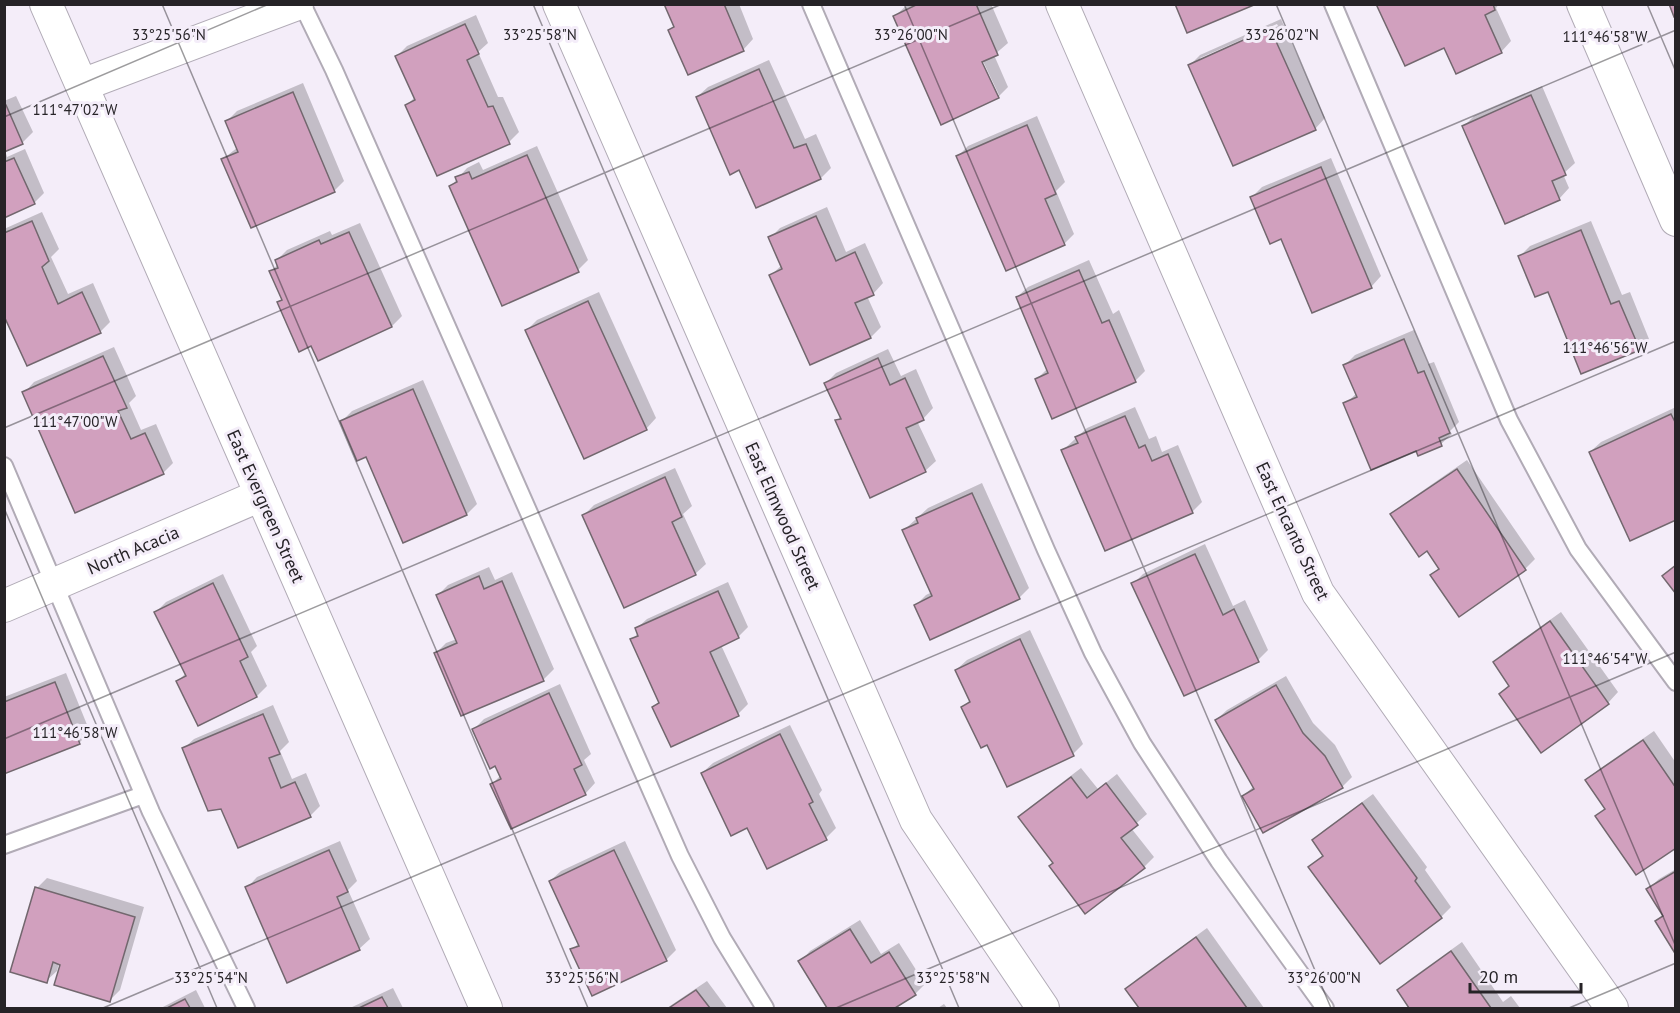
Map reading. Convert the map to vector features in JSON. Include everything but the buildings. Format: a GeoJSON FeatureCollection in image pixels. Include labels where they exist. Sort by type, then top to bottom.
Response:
{"type":"FeatureCollection","features":[{"type":"Feature","properties":{"kind":"street","name":"East Evergreen Street"},"geometry":{"type":"LineString","coordinates":[[46,4],[486,1008]]}},
{"type":"Feature","properties":{"kind":"street"},"geometry":{"type":"LineString","coordinates":[[82,85],[299,4]]}},
{"type":"Feature","properties":{"kind":"street","name":"East Elmwood Street"},"geometry":{"type":"LineString","coordinates":[[559,4],[916,820],[1043,1008]]}},
{"type":"Feature","properties":{"kind":"street","name":"East Encanto Street"},"geometry":{"type":"LineString","coordinates":[[1062,4],[1318,592],[1612,1008]]}},
{"type":"Feature","properties":{"kind":"street"},"geometry":{"type":"LineString","coordinates":[[1583,4],[1676,220]]}},
{"type":"Feature","properties":{"kind":"street","name":"North Acacia"},"geometry":{"type":"LineString","coordinates":[[4,606],[261,495]]}},
{"type":"Feature","properties":{"kind":"lane"},"geometry":{"type":"LineString","coordinates":[[299,4],[334,70],[680,856],[722,938],[765,1008]]}},
{"type":"Feature","properties":{"kind":"lane"},"geometry":{"type":"LineString","coordinates":[[811,4],[1046,550],[1093,653],[1142,743],[1206,842],[1325,1008]]}},
{"type":"Feature","properties":{"kind":"lane"},"geometry":{"type":"LineString","coordinates":[[1333,4],[1509,420],[1578,549],[1676,682]]}},
{"type":"Feature","properties":{"kind":"lane"},"geometry":{"type":"LineString","coordinates":[[4,466],[144,795],[246,1008]]}},
{"type":"Feature","properties":{"kind":"lane"},"geometry":{"type":"LineString","coordinates":[[4,845],[144,795]]}}]}
